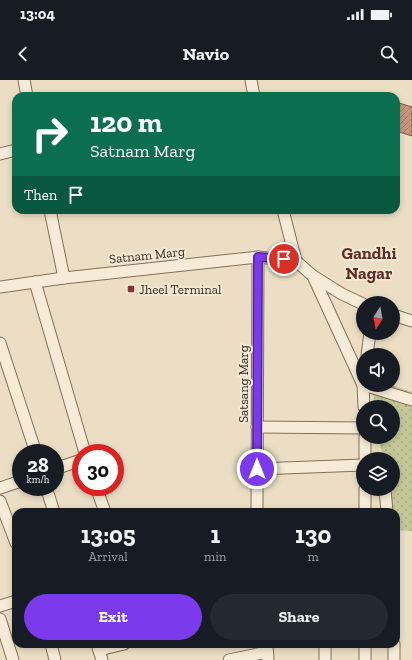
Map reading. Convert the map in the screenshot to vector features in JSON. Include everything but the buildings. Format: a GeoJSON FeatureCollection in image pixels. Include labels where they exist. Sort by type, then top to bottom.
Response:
{"type":"FeatureCollection","features":[{"type":"Feature","properties":{"kind":"street"},"geometry":{"type":"LineString","coordinates":[[24,80],[26,92]]}},
{"type":"Feature","properties":{"kind":"street"},"geometry":{"type":"LineString","coordinates":[[251,80],[253,92]]}},
{"type":"Feature","properties":{"kind":"street"},"geometry":{"type":"LineString","coordinates":[[0,154],[12,151]]}},
{"type":"Feature","properties":{"kind":"street"},"geometry":{"type":"LineString","coordinates":[[51,214],[64,278]]}},
{"type":"Feature","properties":{"kind":"street"},"geometry":{"type":"LineString","coordinates":[[284,214],[296,260],[314,276],[342,294],[356,301]]}},
{"type":"Feature","properties":{"kind":"street","name":"Satnam Marg"},"geometry":{"type":"LineString","coordinates":[[0,287],[64,278],[258,257],[296,260]]}},
{"type":"Feature","properties":{"kind":"street","name":"Satsang Marg"},"geometry":{"type":"LineString","coordinates":[[257,508],[258,257]]}},
{"type":"Feature","properties":{"kind":"street"},"geometry":{"type":"LineString","coordinates":[[314,276],[356,369]]}},
{"type":"Feature","properties":{"kind":"street"},"geometry":{"type":"LineString","coordinates":[[35,282],[82,444]]}},
{"type":"Feature","properties":{"kind":"street"},"geometry":{"type":"LineString","coordinates":[[400,318],[412,322]]}},
{"type":"Feature","properties":{"kind":"street"},"geometry":{"type":"LineString","coordinates":[[0,343],[33,444]]}},
{"type":"Feature","properties":{"kind":"street"},"geometry":{"type":"LineString","coordinates":[[386,392],[412,400]]}},
{"type":"Feature","properties":{"kind":"street"},"geometry":{"type":"LineString","coordinates":[[257,427],[356,428]]}},
{"type":"Feature","properties":{"kind":"street"},"geometry":{"type":"LineString","coordinates":[[257,469],[356,465]]}},
{"type":"Feature","properties":{"kind":"street"},"geometry":{"type":"LineString","coordinates":[[0,488],[12,484]]}},
{"type":"Feature","properties":{"kind":"street"},"geometry":{"type":"LineString","coordinates":[[49,496],[53,508]]}},
{"type":"Feature","properties":{"kind":"street"},"geometry":{"type":"LineString","coordinates":[[99,496],[104,508]]}},
{"type":"Feature","properties":{"kind":"street"},"geometry":{"type":"LineString","coordinates":[[365,496],[365,508]]}},
{"type":"Feature","properties":{"kind":"street"},"geometry":{"type":"LineString","coordinates":[[386,496],[387,508]]}},
{"type":"Feature","properties":{"kind":"street"},"geometry":{"type":"LineString","coordinates":[[0,501],[12,532]]}},
{"type":"Feature","properties":{"kind":"street"},"geometry":{"type":"LineString","coordinates":[[0,606],[12,602]]}},
{"type":"Feature","properties":{"kind":"street"},"geometry":{"type":"LineString","coordinates":[[0,619],[13,660]]}},
{"type":"Feature","properties":{"kind":"street"},"geometry":{"type":"LineString","coordinates":[[51,648],[55,660]]}},
{"type":"Feature","properties":{"kind":"street"},"geometry":{"type":"LineString","coordinates":[[99,651],[110,648]]}},
{"type":"Feature","properties":{"kind":"street"},"geometry":{"type":"LineString","coordinates":[[325,648],[325,660]]}},
{"type":"Feature","properties":{"kind":"street"},"geometry":{"type":"LineString","coordinates":[[365,648],[365,660]]}},
{"type":"Feature","properties":{"kind":"street"},"geometry":{"type":"LineString","coordinates":[[394,648],[394,660]]}},
{"type":"Feature","properties":{"kind":"street"},"geometry":{"type":"LineString","coordinates":[[229,660],[267,652]]}},
{"type":"Feature","properties":{"kind":"green space"},"geometry":{"type":"Polygon","coordinates":[[[400,388],[412,392],[412,531],[400,530],[400,508],[391,508],[390,496],[400,496],[400,452],[382,452],[379,444],[400,444],[400,400],[374,400],[375,392],[400,392],[400,388]]]}},
{"type":"Feature","properties":{"kind":"place","name":"Jheel Terminal"},"geometry":{"type":"Point","coordinates":[131,289]}},
{"type":"Feature","properties":{"kind":"district","name":"Gandhi Nagar"},"geometry":{"type":"Point","coordinates":[369,263]}},
{"type":"Feature","properties":{"kind":"route"},"geometry":{"type":"LineString","coordinates":[[257,469],[258,257],[284,259]]}}]}
